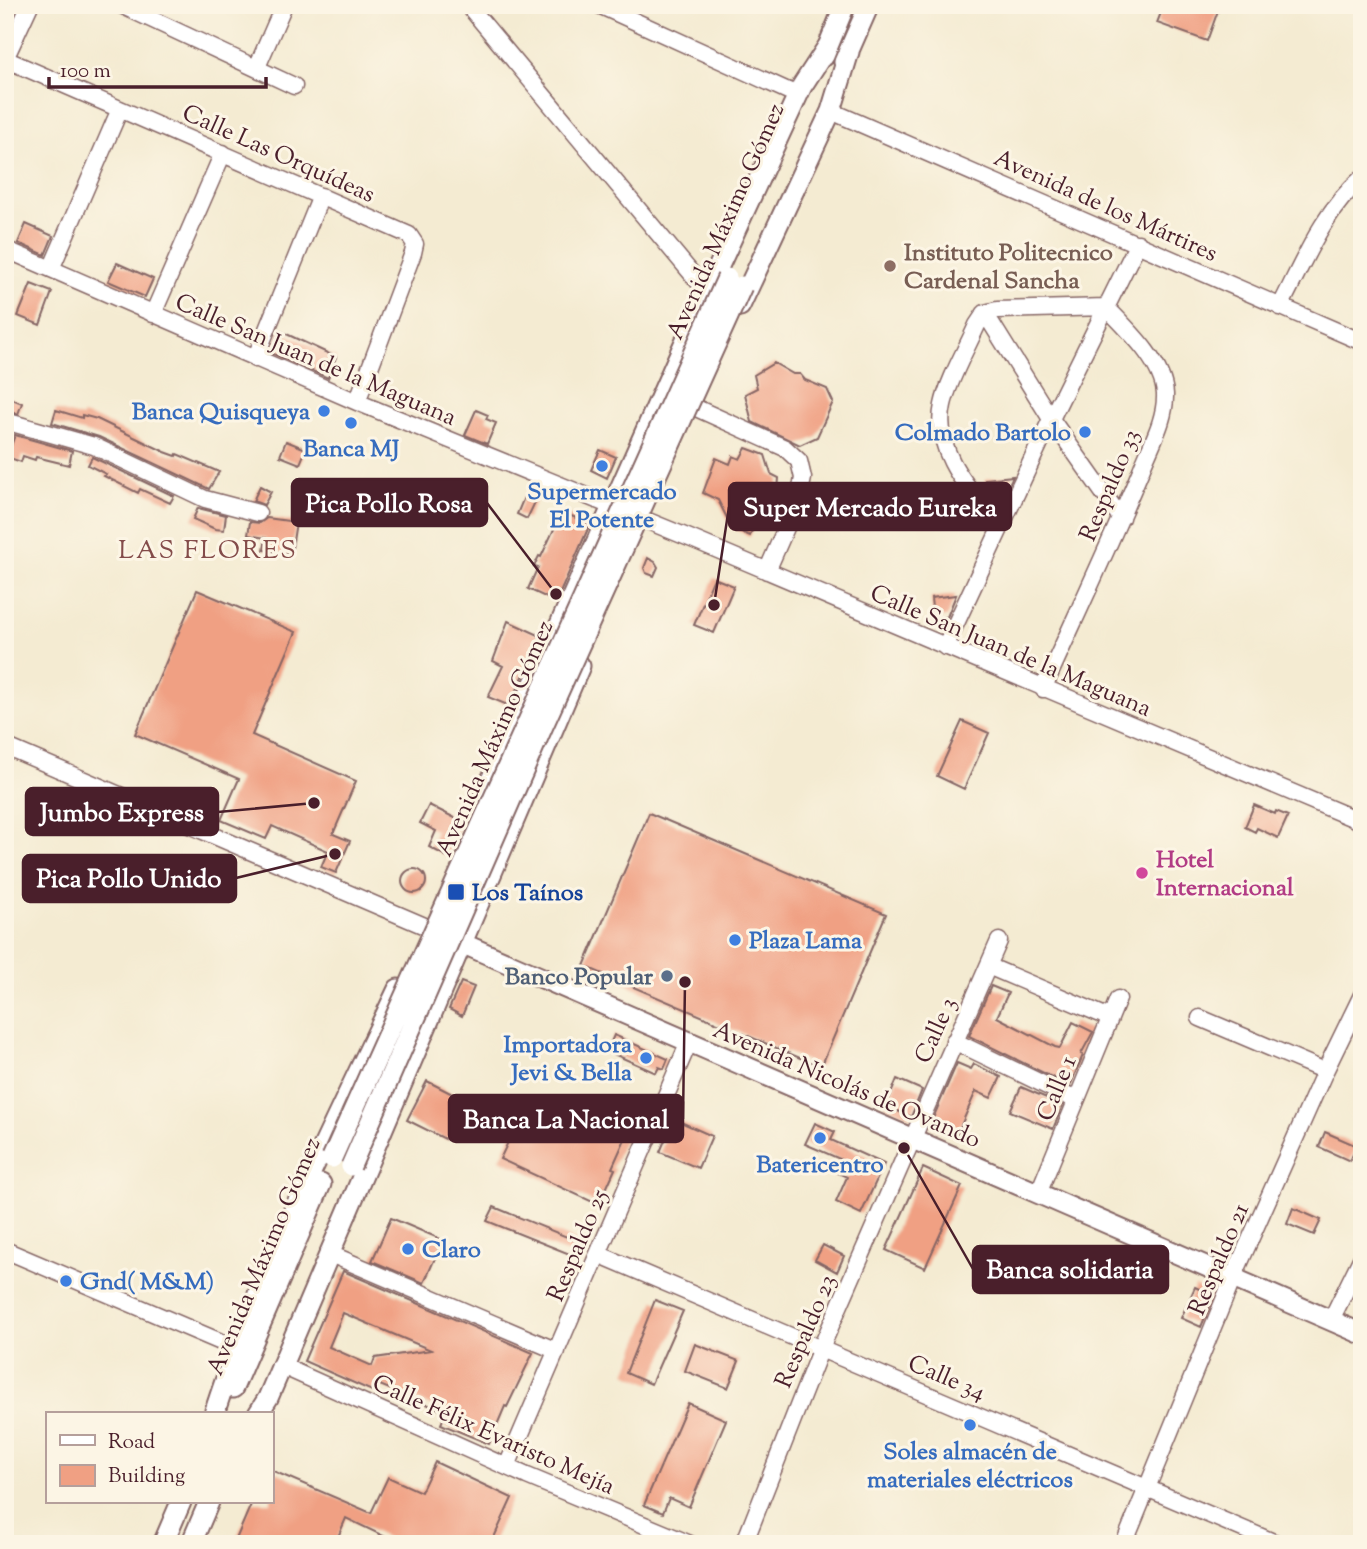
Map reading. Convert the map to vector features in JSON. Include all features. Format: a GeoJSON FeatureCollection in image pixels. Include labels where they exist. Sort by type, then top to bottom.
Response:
{"type":"FeatureCollection","features":[{"type":"Feature","properties":{"kind":"main road","name":"Avenida Máximo Gómez"},"geometry":{"type":"LineString","coordinates":[[247,1412],[734,282],[845,5]]}},
{"type":"Feature","properties":{"kind":"main road","name":"Avenida Máximo Gómez"},"geometry":{"type":"LineString","coordinates":[[222,1412],[250,1353],[332,1157],[734,282],[849,52],[869,5]]}},
{"type":"Feature","properties":{"kind":"main road"},"geometry":{"type":"LineString","coordinates":[[215,1412],[236,1348],[313,1170],[427,927],[610,506],[797,95],[828,47]]}},
{"type":"Feature","properties":{"kind":"main road"},"geometry":{"type":"LineString","coordinates":[[259,1412],[268,1398],[643,521],[831,110],[849,52]]}},
{"type":"Feature","properties":{"kind":"main road","name":"Avenida Nicolás de Ovando"},"geometry":{"type":"LineString","coordinates":[[427,927],[1362,1334]]}},
{"type":"Feature","properties":{"kind":"main road"},"geometry":{"type":"LineString","coordinates":[[163,1544],[180,1504]]}},
{"type":"Feature","properties":{"kind":"main road"},"geometry":{"type":"LineString","coordinates":[[191,1544],[208,1504]]}},
{"type":"Feature","properties":{"kind":"street"},"geometry":{"type":"LineString","coordinates":[[5,59],[30,5]]}},
{"type":"Feature","properties":{"kind":"street"},"geometry":{"type":"LineString","coordinates":[[121,5],[294,86]]}},
{"type":"Feature","properties":{"kind":"street"},"geometry":{"type":"LineString","coordinates":[[257,67],[284,5]]}},
{"type":"Feature","properties":{"kind":"street"},"geometry":{"type":"LineString","coordinates":[[468,5],[707,292]]}},
{"type":"Feature","properties":{"kind":"street"},"geometry":{"type":"LineString","coordinates":[[599,5],[797,95]]}},
{"type":"Feature","properties":{"kind":"street","name":"Calle Las Orquídeas"},"geometry":{"type":"LineString","coordinates":[[5,59],[409,235],[415,244],[358,402]]}},
{"type":"Feature","properties":{"kind":"street"},"geometry":{"type":"LineString","coordinates":[[51,269],[120,109]]}},
{"type":"Feature","properties":{"kind":"street","name":"Avenida de los Mártires"},"geometry":{"type":"LineString","coordinates":[[831,110],[1362,342]]}},
{"type":"Feature","properties":{"kind":"street"},"geometry":{"type":"LineString","coordinates":[[153,314],[223,153]]}},
{"type":"Feature","properties":{"kind":"street"},"geometry":{"type":"LineString","coordinates":[[1280,307],[1340,200],[1362,177]]}},
{"type":"Feature","properties":{"kind":"street"},"geometry":{"type":"LineString","coordinates":[[255,359],[321,196]]}},
{"type":"Feature","properties":{"kind":"street"},"geometry":{"type":"LineString","coordinates":[[945,647],[1051,419],[1138,243]]}},
{"type":"Feature","properties":{"kind":"street","name":"Calle San Juan de la Maguana"},"geometry":{"type":"LineString","coordinates":[[5,250],[255,359],[1362,822]]}},
{"type":"Feature","properties":{"kind":"street"},"geometry":{"type":"LineString","coordinates":[[1000,528],[952,464],[943,442],[943,403],[977,325],[985,313],[997,310],[1027,307],[1106,307]]}},
{"type":"Feature","properties":{"kind":"street","name":"Respaldo 33"},"geometry":{"type":"LineString","coordinates":[[1043,689],[1121,518],[1162,418],[1165,394],[1160,376],[1149,356],[1106,307]]}},
{"type":"Feature","properties":{"kind":"street"},"geometry":{"type":"LineString","coordinates":[[985,313],[1051,419],[1121,518]]}},
{"type":"Feature","properties":{"kind":"street"},"geometry":{"type":"LineString","coordinates":[[694,407],[785,448],[799,461],[803,478],[799,499],[767,571]]}},
{"type":"Feature","properties":{"kind":"street"},"geometry":{"type":"LineString","coordinates":[[5,421],[94,446],[205,499],[258,513]]}},
{"type":"Feature","properties":{"kind":"street","name":"Avenida Nicolás de Ovando"},"geometry":{"type":"LineString","coordinates":[[5,746],[427,927]]}},
{"type":"Feature","properties":{"kind":"street","name":"Calle 3"},"geometry":{"type":"LineString","coordinates":[[914,1137],[999,941]]}},
{"type":"Feature","properties":{"kind":"street"},"geometry":{"type":"LineString","coordinates":[[988,966],[1110,1018]]}},
{"type":"Feature","properties":{"kind":"street","name":"Respaldo 21"},"geometry":{"type":"LineString","coordinates":[[1125,1544],[1233,1278],[1325,1071],[1362,995]]}},
{"type":"Feature","properties":{"kind":"street","name":"Calle 1"},"geometry":{"type":"LineString","coordinates":[[1038,1194],[1118,999]]}},
{"type":"Feature","properties":{"kind":"street"},"geometry":{"type":"LineString","coordinates":[[1200,1018],[1325,1071]]}},
{"type":"Feature","properties":{"kind":"street"},"geometry":{"type":"LineString","coordinates":[[954,1041],[1076,1100]]}},
{"type":"Feature","properties":{"kind":"street","name":"Respaldo 25"},"geometry":{"type":"LineString","coordinates":[[507,1465],[689,1042]]}},
{"type":"Feature","properties":{"kind":"street","name":"Respaldo 23"},"geometry":{"type":"LineString","coordinates":[[744,1544],[821,1348],[914,1137]]}},
{"type":"Feature","properties":{"kind":"street"},"geometry":{"type":"LineString","coordinates":[[5,1250],[236,1348]]}},
{"type":"Feature","properties":{"kind":"street"},"geometry":{"type":"LineString","coordinates":[[328,1253],[557,1351]]}},
{"type":"Feature","properties":{"kind":"street","name":"Calle 34"},"geometry":{"type":"LineString","coordinates":[[598,1254],[1278,1544]]}},
{"type":"Feature","properties":{"kind":"street"},"geometry":{"type":"LineString","coordinates":[[1331,1320],[1362,1257]]}},
{"type":"Feature","properties":{"kind":"street","name":"Calle Félix Evaristo Mejía"},"geometry":{"type":"LineString","coordinates":[[280,1365],[690,1544]]}},
{"type":"Feature","properties":{"kind":"building"},"geometry":{"type":"Polygon","coordinates":[[[1164,5],[1220,5],[1207,41],[1157,23],[1164,5]]]}},
{"type":"Feature","properties":{"kind":"building"},"geometry":{"type":"Polygon","coordinates":[[[26,224],[53,236],[45,255],[18,243],[26,224]]]}},
{"type":"Feature","properties":{"kind":"building"},"geometry":{"type":"Polygon","coordinates":[[[117,263],[153,279],[145,297],[108,281],[117,263]]]}},
{"type":"Feature","properties":{"kind":"building"},"geometry":{"type":"Polygon","coordinates":[[[31,284],[52,292],[40,325],[18,316],[31,284]]]}},
{"type":"Feature","properties":{"kind":"building"},"geometry":{"type":"Polygon","coordinates":[[[280,331],[336,357],[328,378],[271,353],[280,331]]]}},
{"type":"Feature","properties":{"kind":"building"},"geometry":{"type":"Polygon","coordinates":[[[774,363],[827,389],[833,402],[817,437],[800,445],[752,422],[745,394],[757,388],[754,375],[774,363]]]}},
{"type":"Feature","properties":{"kind":"building"},"geometry":{"type":"Polygon","coordinates":[[[5,396],[22,403],[18,414],[5,411],[5,396]]]}},
{"type":"Feature","properties":{"kind":"building"},"geometry":{"type":"Polygon","coordinates":[[[56,410],[82,418],[82,415],[97,419],[165,452],[176,456],[177,454],[219,472],[209,489],[99,437],[52,423],[56,410]]]}},
{"type":"Feature","properties":{"kind":"building"},"geometry":{"type":"Polygon","coordinates":[[[476,410],[488,415],[486,419],[496,423],[487,444],[465,435],[476,410]]]}},
{"type":"Feature","properties":{"kind":"building"},"geometry":{"type":"Polygon","coordinates":[[[15,435],[72,451],[69,465],[36,457],[35,460],[23,456],[21,462],[7,457],[15,435]]]}},
{"type":"Feature","properties":{"kind":"building"},"geometry":{"type":"Polygon","coordinates":[[[286,441],[306,449],[300,464],[280,456],[286,441]]]}},
{"type":"Feature","properties":{"kind":"building"},"geometry":{"type":"Polygon","coordinates":[[[746,448],[765,455],[771,474],[779,478],[778,490],[785,503],[775,527],[765,522],[762,528],[754,525],[750,536],[732,528],[718,500],[703,493],[716,458],[730,464],[733,456],[740,459],[746,448]]]}},
{"type":"Feature","properties":{"kind":"building"},"geometry":{"type":"Polygon","coordinates":[[[600,450],[616,457],[607,478],[591,470],[600,450]]]}},
{"type":"Feature","properties":{"kind":"building"},"geometry":{"type":"Polygon","coordinates":[[[92,457],[174,496],[170,503],[140,489],[138,493],[88,465],[92,457]]]}},
{"type":"Feature","properties":{"kind":"building"},"geometry":{"type":"Polygon","coordinates":[[[1013,476],[1002,499],[991,500],[985,479],[1013,476]]]}},
{"type":"Feature","properties":{"kind":"building"},"geometry":{"type":"Polygon","coordinates":[[[260,486],[271,492],[264,505],[253,501],[260,486]]]}},
{"type":"Feature","properties":{"kind":"building"},"geometry":{"type":"Polygon","coordinates":[[[525,495],[536,500],[527,519],[517,514],[525,495]]]}},
{"type":"Feature","properties":{"kind":"building"},"geometry":{"type":"Polygon","coordinates":[[[198,508],[226,515],[224,530],[193,519],[198,508]]]}},
{"type":"Feature","properties":{"kind":"building"},"geometry":{"type":"Polygon","coordinates":[[[562,512],[590,524],[556,602],[528,589],[538,567],[534,566],[562,512]]]}},
{"type":"Feature","properties":{"kind":"building"},"geometry":{"type":"Polygon","coordinates":[[[267,518],[296,522],[291,554],[264,550],[266,538],[248,535],[250,522],[260,523],[267,518]]]}},
{"type":"Feature","properties":{"kind":"building"},"geometry":{"type":"Polygon","coordinates":[[[648,558],[658,567],[654,576],[646,573],[644,568],[648,558]]]}},
{"type":"Feature","properties":{"kind":"building"},"geometry":{"type":"Polygon","coordinates":[[[714,578],[734,586],[714,633],[694,625],[714,578]]]}},
{"type":"Feature","properties":{"kind":"building"},"geometry":{"type":"Polygon","coordinates":[[[197,590],[296,632],[252,735],[356,781],[333,834],[350,841],[336,873],[321,867],[328,851],[272,826],[266,839],[221,820],[239,779],[135,734],[197,590]]]}},
{"type":"Feature","properties":{"kind":"building"},"geometry":{"type":"Polygon","coordinates":[[[956,595],[947,617],[933,618],[931,598],[956,595]]]}},
{"type":"Feature","properties":{"kind":"building"},"geometry":{"type":"Polygon","coordinates":[[[508,621],[541,636],[510,706],[488,697],[503,666],[493,661],[508,621]]]}},
{"type":"Feature","properties":{"kind":"building"},"geometry":{"type":"Polygon","coordinates":[[[962,721],[989,733],[964,789],[937,776],[962,721]]]}},
{"type":"Feature","properties":{"kind":"building"},"geometry":{"type":"Polygon","coordinates":[[[429,805],[461,821],[446,856],[429,847],[436,831],[420,823],[429,805]]]}},
{"type":"Feature","properties":{"kind":"building"},"geometry":{"type":"Polygon","coordinates":[[[1254,805],[1288,816],[1278,838],[1257,828],[1255,832],[1245,827],[1254,805]]]}},
{"type":"Feature","properties":{"kind":"building","name":"Plaza Lama"},"geometry":{"type":"Polygon","coordinates":[[[649,813],[886,914],[821,1067],[584,966],[649,813]]]}},
{"type":"Feature","properties":{"kind":"building"},"geometry":{"type":"Polygon","coordinates":[[[414,869],[423,872],[426,881],[423,890],[414,893],[405,890],[402,881],[405,872],[414,869]]]}},
{"type":"Feature","properties":{"kind":"building"},"geometry":{"type":"Polygon","coordinates":[[[461,982],[474,987],[462,1016],[449,1009],[461,982]]]}},
{"type":"Feature","properties":{"kind":"building"},"geometry":{"type":"Polygon","coordinates":[[[991,986],[1008,993],[997,1017],[1055,1047],[1060,1048],[1073,1022],[1093,1032],[1081,1054],[1083,1055],[1070,1086],[969,1036],[991,986]]]}},
{"type":"Feature","properties":{"kind":"building"},"geometry":{"type":"Polygon","coordinates":[[[614,1035],[668,1059],[664,1069],[659,1067],[656,1073],[607,1051],[614,1035]]]}},
{"type":"Feature","properties":{"kind":"building"},"geometry":{"type":"Polygon","coordinates":[[[957,1063],[971,1069],[974,1064],[1001,1077],[991,1098],[976,1091],[956,1137],[930,1125],[957,1063]]]}},
{"type":"Feature","properties":{"kind":"building"},"geometry":{"type":"Polygon","coordinates":[[[897,1079],[922,1090],[911,1117],[886,1106],[897,1079]]]}},
{"type":"Feature","properties":{"kind":"building"},"geometry":{"type":"Polygon","coordinates":[[[427,1081],[466,1101],[447,1140],[407,1120],[427,1081]]]}},
{"type":"Feature","properties":{"kind":"building"},"geometry":{"type":"Polygon","coordinates":[[[1021,1087],[1063,1105],[1053,1129],[1010,1111],[1021,1087]]]}},
{"type":"Feature","properties":{"kind":"building"},"geometry":{"type":"Polygon","coordinates":[[[532,1098],[625,1139],[599,1205],[500,1159],[517,1123],[521,1125],[532,1098]]]}},
{"type":"Feature","properties":{"kind":"building"},"geometry":{"type":"Polygon","coordinates":[[[674,1119],[712,1136],[698,1168],[660,1152],[674,1119]]]}},
{"type":"Feature","properties":{"kind":"building"},"geometry":{"type":"Polygon","coordinates":[[[815,1123],[835,1132],[831,1140],[884,1164],[861,1214],[836,1202],[847,1177],[834,1171],[840,1159],[805,1144],[815,1123]]]}},
{"type":"Feature","properties":{"kind":"building"},"geometry":{"type":"Polygon","coordinates":[[[1325,1132],[1357,1146],[1350,1161],[1319,1147],[1325,1132]]]}},
{"type":"Feature","properties":{"kind":"building"},"geometry":{"type":"Polygon","coordinates":[[[923,1168],[962,1186],[925,1268],[886,1250],[923,1168]]]}},
{"type":"Feature","properties":{"kind":"building"},"geometry":{"type":"Polygon","coordinates":[[[494,1207],[577,1241],[572,1255],[487,1221],[494,1207]]]}},
{"type":"Feature","properties":{"kind":"building"},"geometry":{"type":"Polygon","coordinates":[[[1293,1208],[1321,1220],[1314,1235],[1287,1224],[1293,1208]]]}},
{"type":"Feature","properties":{"kind":"building","name":"Claro"},"geometry":{"type":"Polygon","coordinates":[[[391,1218],[443,1240],[424,1283],[372,1261],[391,1218]]]}},
{"type":"Feature","properties":{"kind":"building"},"geometry":{"type":"Polygon","coordinates":[[[823,1245],[844,1256],[837,1272],[815,1260],[823,1245]]]}},
{"type":"Feature","properties":{"kind":"building"},"geometry":{"type":"Polygon","coordinates":[[[343,1271],[533,1353],[507,1407],[505,1406],[489,1444],[441,1424],[446,1412],[375,1383],[372,1391],[304,1361],[343,1271]],[[343,1313],[329,1347],[372,1366],[375,1358],[431,1350],[343,1313]]]}},
{"type":"Feature","properties":{"kind":"building"},"geometry":{"type":"Polygon","coordinates":[[[1195,1287],[1214,1296],[1201,1327],[1181,1318],[1195,1287]]]}},
{"type":"Feature","properties":{"kind":"building"},"geometry":{"type":"Polygon","coordinates":[[[655,1300],[683,1311],[651,1384],[626,1373],[655,1300]]]}},
{"type":"Feature","properties":{"kind":"building"},"geometry":{"type":"Polygon","coordinates":[[[695,1344],[739,1361],[728,1388],[685,1371],[695,1344]]]}},
{"type":"Feature","properties":{"kind":"building"},"geometry":{"type":"Polygon","coordinates":[[[688,1403],[726,1420],[689,1507],[669,1498],[663,1513],[644,1505],[688,1403]]]}},
{"type":"Feature","properties":{"kind":"building"},"geometry":{"type":"Polygon","coordinates":[[[435,1462],[512,1498],[491,1544],[400,1544],[346,1518],[335,1544],[234,1544],[251,1504],[273,1504],[273,1471],[371,1513],[388,1477],[421,1492],[435,1462]]]}},
{"type":"Feature","properties":{"kind":"place","name":"Instituto Politecnico Cardenal Sancha"},"geometry":{"type":"Point","coordinates":[890,266]}},
{"type":"Feature","properties":{"kind":"place","name":"Banca Quisqueya"},"geometry":{"type":"Point","coordinates":[324,411]}},
{"type":"Feature","properties":{"kind":"place","name":"Banca MJ"},"geometry":{"type":"Point","coordinates":[351,423]}},
{"type":"Feature","properties":{"kind":"place","name":"Colmado Bartolo"},"geometry":{"type":"Point","coordinates":[1085,432]}},
{"type":"Feature","properties":{"kind":"place","name":"Supermercado El Potente"},"geometry":{"type":"Point","coordinates":[602,466]}},
{"type":"Feature","properties":{"kind":"place","name":"Pica Pollo Rosa"},"geometry":{"type":"Point","coordinates":[556,594]}},
{"type":"Feature","properties":{"kind":"place","name":"Super Mercado Eureka"},"geometry":{"type":"Point","coordinates":[714,605]}},
{"type":"Feature","properties":{"kind":"place","name":"Jumbo Express"},"geometry":{"type":"Point","coordinates":[314,803]}},
{"type":"Feature","properties":{"kind":"place","name":"Pica Pollo Unido"},"geometry":{"type":"Point","coordinates":[335,854]}},
{"type":"Feature","properties":{"kind":"place","name":"Hotel Internacional"},"geometry":{"type":"Point","coordinates":[1142,873]}},
{"type":"Feature","properties":{"kind":"place","name":"Los Taínos"},"geometry":{"type":"Point","coordinates":[456,892]}},
{"type":"Feature","properties":{"kind":"place","name":"Plaza Lama"},"geometry":{"type":"Point","coordinates":[735,940]}},
{"type":"Feature","properties":{"kind":"place","name":"Banco Popular"},"geometry":{"type":"Point","coordinates":[667,976]}},
{"type":"Feature","properties":{"kind":"place","name":"Banca La Nacional"},"geometry":{"type":"Point","coordinates":[685,982]}},
{"type":"Feature","properties":{"kind":"place","name":"Importadora Jevi & Bella"},"geometry":{"type":"Point","coordinates":[646,1058]}},
{"type":"Feature","properties":{"kind":"place","name":"Batericentro"},"geometry":{"type":"Point","coordinates":[820,1138]}},
{"type":"Feature","properties":{"kind":"place","name":"Banca solidaria"},"geometry":{"type":"Point","coordinates":[904,1148]}},
{"type":"Feature","properties":{"kind":"place","name":"Claro"},"geometry":{"type":"Point","coordinates":[408,1249]}},
{"type":"Feature","properties":{"kind":"place","name":"Gnd( M&M)"},"geometry":{"type":"Point","coordinates":[66,1281]}},
{"type":"Feature","properties":{"kind":"place","name":"Soles almacén de materiales eléctricos"},"geometry":{"type":"Point","coordinates":[970,1425]}},
{"type":"Feature","properties":{"kind":"district","name":"LAS FLORES"},"geometry":{"type":"Point","coordinates":[208,549]}}]}
